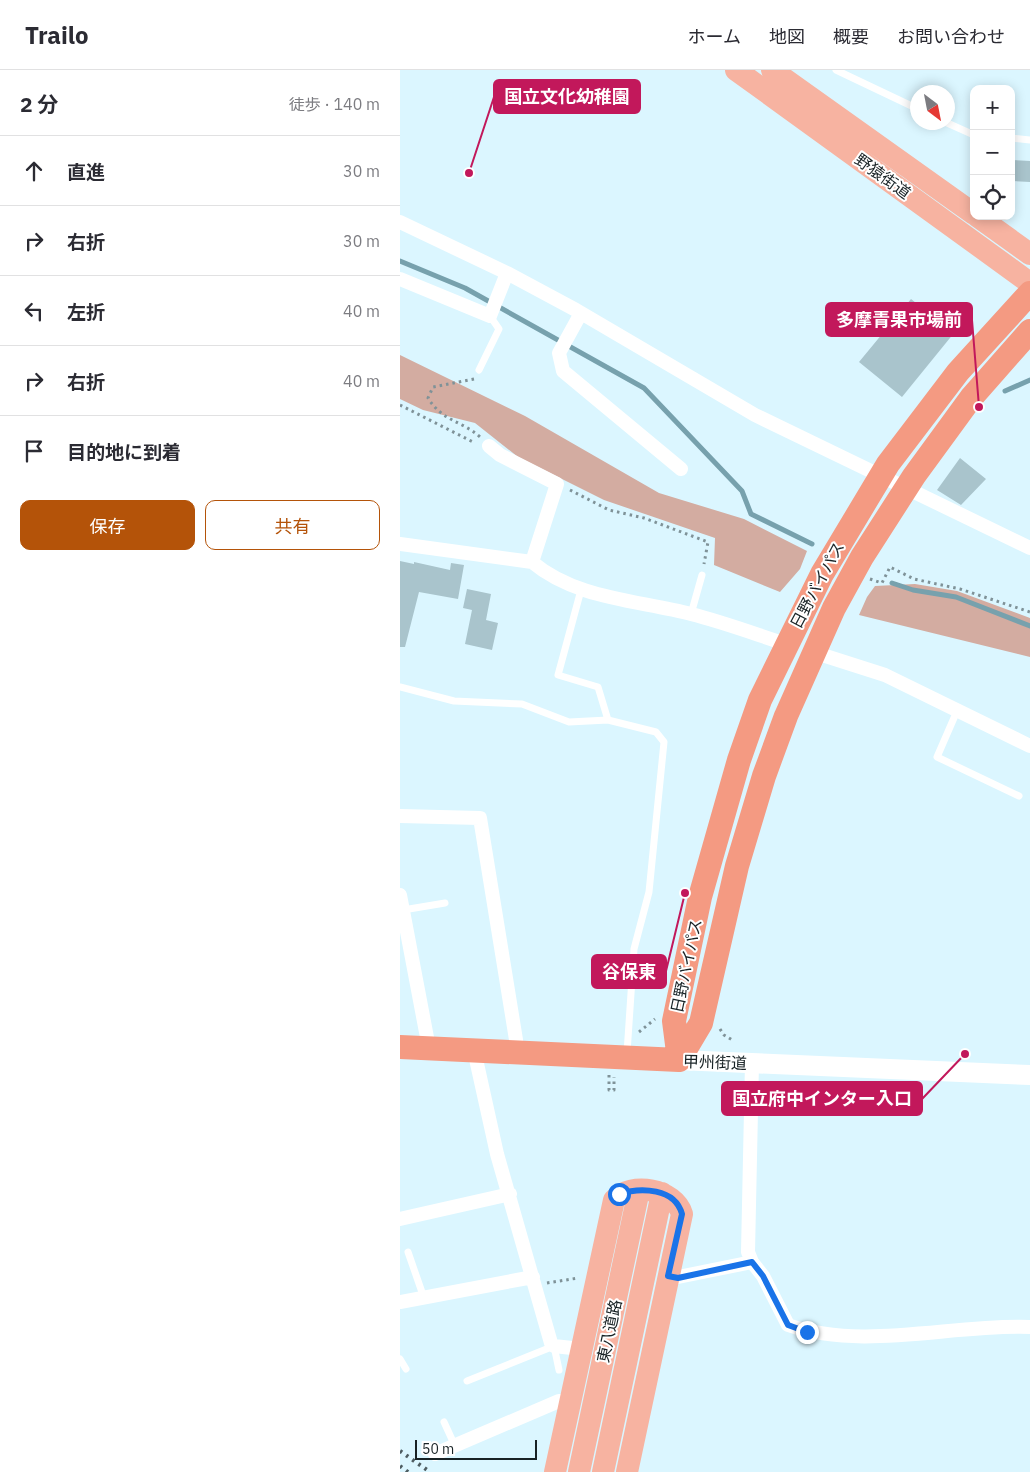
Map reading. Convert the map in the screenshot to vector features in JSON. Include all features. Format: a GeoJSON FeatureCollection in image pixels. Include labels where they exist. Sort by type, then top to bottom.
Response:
{"type":"FeatureCollection","features":[{"type":"Feature","properties":{"kind":"highway","name":"日野バイパス"},"geometry":{"type":"LineString","coordinates":[[679,1060],[674,1021],[710,858],[739,760],[760,700],[803,610],[836,548],[888,464],[958,372],[1030,293]]}},
{"type":"Feature","properties":{"kind":"highway","name":"日野バイパス"},"geometry":{"type":"LineString","coordinates":[[679,1060],[701,1023],[737,866],[764,776],[828,619],[855,569],[914,476],[971,398],[1030,331]]}},
{"type":"Feature","properties":{"kind":"highway","name":"甲州街道"},"geometry":{"type":"LineString","coordinates":[[400,1047],[518,1052],[620,1067],[679,1060]]}},
{"type":"Feature","properties":{"kind":"main road","name":"野猿街道"},"geometry":{"type":"LineString","coordinates":[[736,70],[1030,282]]}},
{"type":"Feature","properties":{"kind":"main road","name":"野猿街道"},"geometry":{"type":"LineString","coordinates":[[772,70],[970,211]]}},
{"type":"Feature","properties":{"kind":"main road"},"geometry":{"type":"LineString","coordinates":[[983,220],[1030,254]]}},
{"type":"Feature","properties":{"kind":"main road","name":"甲州街道"},"geometry":{"type":"LineString","coordinates":[[679,1060],[1030,1074]]}},
{"type":"Feature","properties":{"kind":"main road"},"geometry":{"type":"LineString","coordinates":[[554,1472],[614,1200],[619,1194],[639,1190],[662,1193],[673,1197],[679,1204],[682,1214],[627,1472]]}},
{"type":"Feature","properties":{"kind":"main road","name":"東八道路"},"geometry":{"type":"LineString","coordinates":[[579,1472],[639,1190]]}},
{"type":"Feature","properties":{"kind":"main road","name":"東八道路"},"geometry":{"type":"LineString","coordinates":[[603,1472],[662,1193]]}},
{"type":"Feature","properties":{"kind":"street"},"geometry":{"type":"LineString","coordinates":[[400,222],[507,273],[581,313],[756,415],[1030,548]]}},
{"type":"Feature","properties":{"kind":"street"},"geometry":{"type":"LineString","coordinates":[[400,279],[491,313],[507,273]]}},
{"type":"Feature","properties":{"kind":"street"},"geometry":{"type":"LineString","coordinates":[[581,313],[559,352],[564,371],[681,469]]}},
{"type":"Feature","properties":{"kind":"street"},"geometry":{"type":"LineString","coordinates":[[490,446],[500,455],[557,484],[532,562]]}},
{"type":"Feature","properties":{"kind":"street"},"geometry":{"type":"LineString","coordinates":[[400,544],[532,562],[545,572],[581,590],[691,614],[786,644]]}},
{"type":"Feature","properties":{"kind":"street"},"geometry":{"type":"LineString","coordinates":[[813,652],[885,675],[1030,746]]}},
{"type":"Feature","properties":{"kind":"street"},"geometry":{"type":"LineString","coordinates":[[400,816],[480,818],[518,1052]]}},
{"type":"Feature","properties":{"kind":"street"},"geometry":{"type":"LineString","coordinates":[[400,895],[429,1048]]}},
{"type":"Feature","properties":{"kind":"street"},"geometry":{"type":"LineString","coordinates":[[474,1050],[496,1154],[510,1194],[551,1343],[554,1346],[581,1349]]}},
{"type":"Feature","properties":{"kind":"street"},"geometry":{"type":"LineString","coordinates":[[752,1063],[748,1252],[752,1262],[763,1276],[788,1325],[807,1332],[888,1335],[998,1326],[1030,1327]]}},
{"type":"Feature","properties":{"kind":"street"},"geometry":{"type":"LineString","coordinates":[[400,1219],[510,1194]]}},
{"type":"Feature","properties":{"kind":"street"},"geometry":{"type":"LineString","coordinates":[[668,1276],[678,1278],[752,1262]]}},
{"type":"Feature","properties":{"kind":"street"},"geometry":{"type":"LineString","coordinates":[[400,1302],[535,1282]]}},
{"type":"Feature","properties":{"kind":"street"},"geometry":{"type":"LineString","coordinates":[[435,1454],[559,1401],[570,1403]]}},
{"type":"Feature","properties":{"kind":"lane"},"geometry":{"type":"LineString","coordinates":[[836,70],[910,106]]}},
{"type":"Feature","properties":{"kind":"lane"},"geometry":{"type":"LineString","coordinates":[[955,126],[970,133]]}},
{"type":"Feature","properties":{"kind":"lane"},"geometry":{"type":"LineString","coordinates":[[1015,138],[1030,140]]}},
{"type":"Feature","properties":{"kind":"lane"},"geometry":{"type":"LineString","coordinates":[[479,370],[499,329],[491,313]]}},
{"type":"Feature","properties":{"kind":"lane"},"geometry":{"type":"LineString","coordinates":[[691,614],[702,575]]}},
{"type":"Feature","properties":{"kind":"lane"},"geometry":{"type":"LineString","coordinates":[[581,590],[558,675],[598,687],[608,720]]}},
{"type":"Feature","properties":{"kind":"lane"},"geometry":{"type":"LineString","coordinates":[[400,687],[454,701],[522,704],[569,722],[608,720],[656,732],[664,742],[649,892],[634,949],[620,1067]]}},
{"type":"Feature","properties":{"kind":"lane"},"geometry":{"type":"LineString","coordinates":[[957,711],[938,757],[1019,796]]}},
{"type":"Feature","properties":{"kind":"lane"},"geometry":{"type":"LineString","coordinates":[[403,910],[445,903]]}},
{"type":"Feature","properties":{"kind":"lane"},"geometry":{"type":"LineString","coordinates":[[408,1252],[424,1298]]}},
{"type":"Feature","properties":{"kind":"lane"},"geometry":{"type":"LineString","coordinates":[[467,1381],[554,1346],[559,1370]]}},
{"type":"Feature","properties":{"kind":"lane"},"geometry":{"type":"LineString","coordinates":[[400,1359],[406,1369]]}},
{"type":"Feature","properties":{"kind":"lane"},"geometry":{"type":"LineString","coordinates":[[444,1422],[455,1446]]}},
{"type":"Feature","properties":{"kind":"path"},"geometry":{"type":"LineString","coordinates":[[479,370],[472,381],[433,387],[428,398],[434,408],[450,421],[470,429],[490,446]]}},
{"type":"Feature","properties":{"kind":"path"},"geometry":{"type":"LineString","coordinates":[[400,405],[470,442],[490,446]]}},
{"type":"Feature","properties":{"kind":"path"},"geometry":{"type":"LineString","coordinates":[[557,484],[609,510],[644,518],[708,542],[702,575]]}},
{"type":"Feature","properties":{"kind":"path"},"geometry":{"type":"LineString","coordinates":[[869,578],[882,583],[890,568],[914,579],[960,589],[1030,612]]}},
{"type":"Feature","properties":{"kind":"path"},"geometry":{"type":"LineString","coordinates":[[718,1024],[724,1036],[734,1041]]}},
{"type":"Feature","properties":{"kind":"path"},"geometry":{"type":"LineString","coordinates":[[609,1074],[609,1090],[614,1090],[620,1067]]}},
{"type":"Feature","properties":{"kind":"path"},"geometry":{"type":"LineString","coordinates":[[535,1282],[586,1277]]}},
{"type":"Feature","properties":{"kind":"shaded area"},"geometry":{"type":"Polygon","coordinates":[[[400,355],[525,416],[659,493],[744,519],[807,551],[800,569],[780,592],[714,565],[715,538],[604,500],[518,457],[475,423],[423,410],[400,399],[400,355]]]}},
{"type":"Feature","properties":{"kind":"shaded area"},"geometry":{"type":"Polygon","coordinates":[[[915,584],[957,591],[1030,618],[1030,657],[859,615],[867,597],[875,586],[915,584]]]}},
{"type":"Feature","properties":{"kind":"building"},"geometry":{"type":"Polygon","coordinates":[[[1015,160],[1030,161],[1030,182],[1015,181],[1015,160]]]}},
{"type":"Feature","properties":{"kind":"building"},"geometry":{"type":"Polygon","coordinates":[[[911,299],[954,333],[902,397],[859,362],[911,299]]]}},
{"type":"Feature","properties":{"kind":"building"},"geometry":{"type":"Polygon","coordinates":[[[960,458],[986,479],[961,505],[937,490],[960,458]]]}},
{"type":"Feature","properties":{"kind":"building"},"geometry":{"type":"Polygon","coordinates":[[[400,561],[450,570],[451,563],[464,565],[458,599],[419,592],[405,647],[400,647],[400,561]]]}},
{"type":"Feature","properties":{"kind":"building"},"geometry":{"type":"Polygon","coordinates":[[[467,589],[491,594],[486,620],[498,623],[492,650],[465,644],[472,610],[463,608],[467,589]]]}},
{"type":"Feature","properties":{"kind":"waterway"},"geometry":{"type":"LineString","coordinates":[[400,261],[465,288],[644,388],[742,491],[751,514],[812,544]]}},
{"type":"Feature","properties":{"kind":"waterway"},"geometry":{"type":"LineString","coordinates":[[1005,391],[1030,380]]}},
{"type":"Feature","properties":{"kind":"waterway"},"geometry":{"type":"LineString","coordinates":[[892,583],[913,590],[956,597],[1030,626]]}},
{"type":"Feature","properties":{"kind":"railway"},"geometry":{"type":"LineString","coordinates":[[400,1451],[430,1472]]}},
{"type":"Feature","properties":{"kind":"railway"},"geometry":{"type":"LineString","coordinates":[[400,1466],[408,1472]]}},
{"type":"Feature","properties":{"kind":"place","name":"国立文化幼稚園"},"geometry":{"type":"Point","coordinates":[469,173]}},
{"type":"Feature","properties":{"kind":"place","name":"多摩青果市場前"},"geometry":{"type":"Point","coordinates":[979,407]}},
{"type":"Feature","properties":{"kind":"place","name":"谷保東"},"geometry":{"type":"Point","coordinates":[685,893]}},
{"type":"Feature","properties":{"kind":"place","name":"国立府中インター入口"},"geometry":{"type":"Point","coordinates":[965,1054]}},
{"type":"Feature","properties":{"kind":"route"},"geometry":{"type":"LineString","coordinates":[[619,1194],[628,1191],[650,1191],[673,1197],[679,1204],[682,1214],[668,1276],[678,1278],[752,1262],[763,1276],[788,1325],[807,1332]]}}]}
